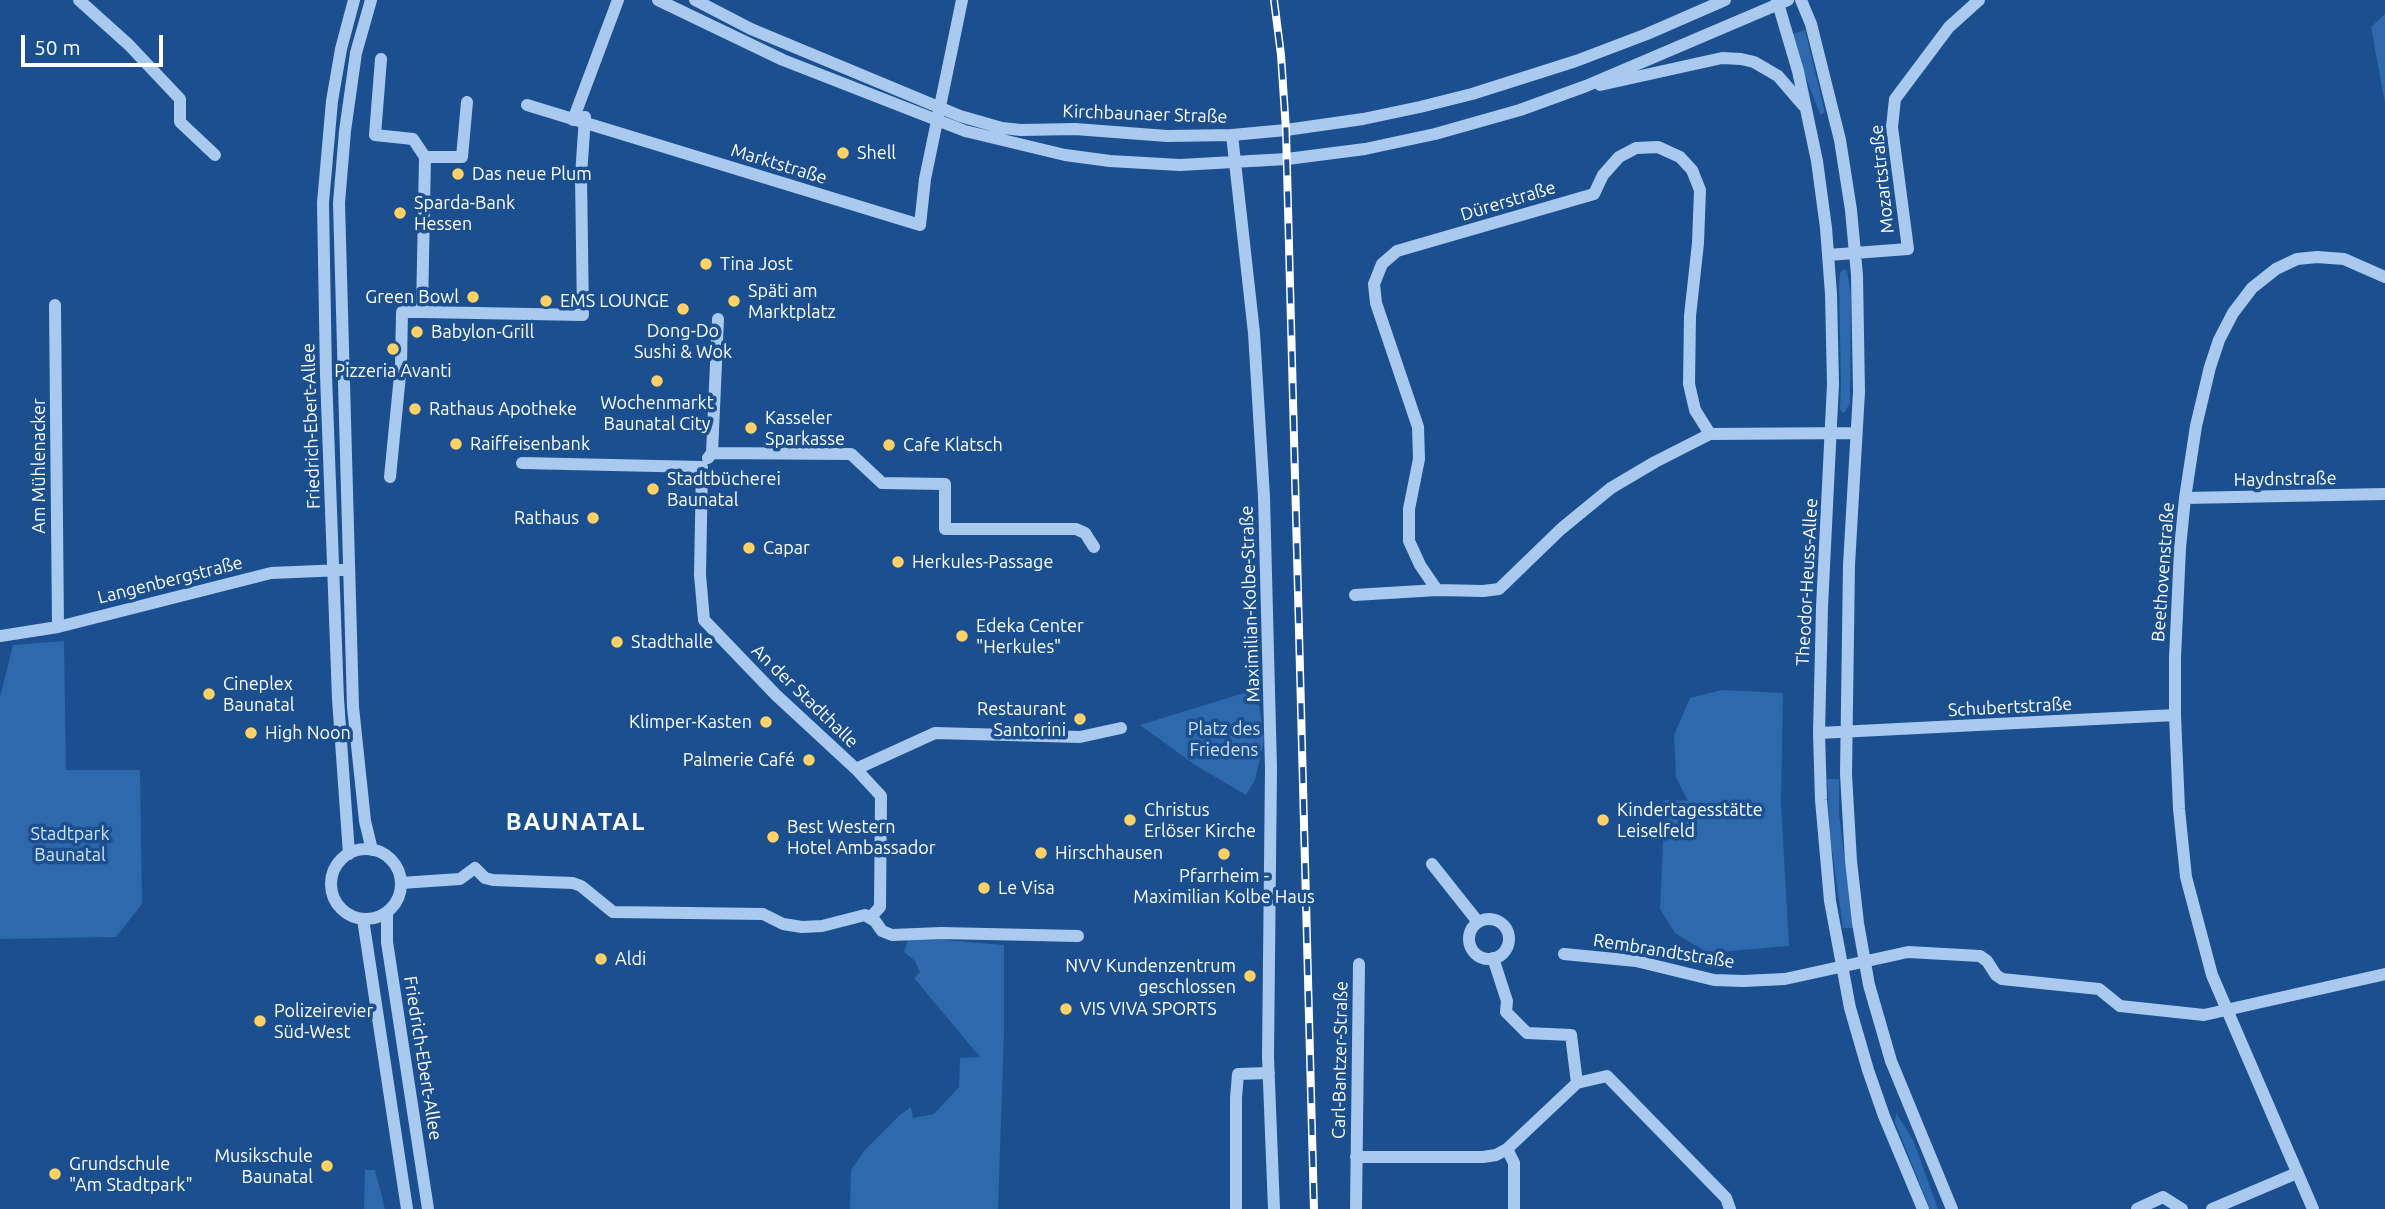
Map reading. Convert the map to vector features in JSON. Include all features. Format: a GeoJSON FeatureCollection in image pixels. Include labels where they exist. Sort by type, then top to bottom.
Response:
{"type":"FeatureCollection","features":[{"type":"Feature","properties":{"kind":"street"},"geometry":{"type":"LineString","coordinates":[[79,0],[129,45],[180,99],[180,122],[215,155]]}},
{"type":"Feature","properties":{"kind":"street","name":"Friedrich-Ebert-Allee"},"geometry":{"type":"LineString","coordinates":[[349,854],[338,699],[326,375],[323,203],[332,101],[341,48],[354,0]]}},
{"type":"Feature","properties":{"kind":"street","name":"Friedrich-Ebert-Allee"},"geometry":{"type":"LineString","coordinates":[[371,0],[356,53],[345,131],[339,203],[353,707],[365,821],[372,850]]}},
{"type":"Feature","properties":{"kind":"street"},"geometry":{"type":"LineString","coordinates":[[390,477],[401,365],[402,312],[583,315],[581,120],[607,24],[618,0]]}},
{"type":"Feature","properties":{"kind":"street"},"geometry":{"type":"LineString","coordinates":[[658,0],[783,60],[965,131],[1024,146],[1110,162],[1180,165],[1287,159],[1365,149],[1520,110],[1586,86],[1781,1]]}},
{"type":"Feature","properties":{"kind":"street","name":"Kirchbaunaer Straße"},"geometry":{"type":"LineString","coordinates":[[695,0],[751,29],[960,116],[1002,128],[1021,130],[1067,129],[1167,136],[1232,135],[1286,130],[1363,119],[1472,94],[1586,57],[1725,0]]}},
{"type":"Feature","properties":{"kind":"street"},"geometry":{"type":"LineString","coordinates":[[937,121],[962,0]]}},
{"type":"Feature","properties":{"kind":"street"},"geometry":{"type":"LineString","coordinates":[[1801,0],[1811,24],[1840,140],[1855,253],[1859,336],[1849,565],[1847,733],[1849,828],[1858,923],[1876,1014],[1891,1061],[1952,1209]]}},
{"type":"Feature","properties":{"kind":"street"},"geometry":{"type":"LineString","coordinates":[[1811,24],[1815,0]]}},
{"type":"Feature","properties":{"kind":"street","name":"Mozartstraße"},"geometry":{"type":"LineString","coordinates":[[1855,253],[1908,249],[1892,127],[1895,99],[1949,27],[1979,0]]}},
{"type":"Feature","properties":{"kind":"street","name":"Theodor-Heuss-Allee"},"geometry":{"type":"LineString","coordinates":[[1781,1],[1808,110],[1822,193],[1833,344],[1819,733],[1830,901],[1850,1007],[1868,1070],[1923,1209]]}},
{"type":"Feature","properties":{"kind":"street"},"geometry":{"type":"LineString","coordinates":[[1586,86],[1622,81],[1722,58],[1741,59],[1754,62],[1778,76],[1808,110]]}},
{"type":"Feature","properties":{"kind":"street"},"geometry":{"type":"LineString","coordinates":[[381,59],[375,135],[413,139],[425,157],[422,312]]}},
{"type":"Feature","properties":{"kind":"street"},"geometry":{"type":"LineString","coordinates":[[425,157],[462,157],[467,102]]}},
{"type":"Feature","properties":{"kind":"street","name":"Marktstraße"},"geometry":{"type":"LineString","coordinates":[[527,105],[920,225],[925,179],[937,121]]}},
{"type":"Feature","properties":{"kind":"street","name":"Maximilian-Kolbe-Straße"},"geometry":{"type":"LineString","coordinates":[[1232,135],[1254,334],[1265,510],[1271,768],[1269,1073],[1274,1209]]}},
{"type":"Feature","properties":{"kind":"street","name":"Dürerstraße"},"geometry":{"type":"LineString","coordinates":[[1437,590],[1420,565],[1409,541],[1409,509],[1419,459],[1418,426],[1375,293],[1374,284],[1382,264],[1397,251],[1594,194],[1603,175],[1619,157],[1636,148],[1658,147],[1680,156],[1692,170],[1700,190],[1698,243],[1690,316],[1689,384],[1695,410],[1710,434]]}},
{"type":"Feature","properties":{"kind":"street"},"geometry":{"type":"LineString","coordinates":[[1828,255],[1855,253]]}},
{"type":"Feature","properties":{"kind":"street","name":"Beethovenstraße"},"geometry":{"type":"LineString","coordinates":[[2313,1209],[2212,975],[2186,877],[2179,809],[2175,715],[2175,658],[2185,498],[2196,426],[2210,367],[2219,340],[2233,313],[2252,288],[2276,269],[2297,260],[2317,257],[2344,259],[2385,277]]}},
{"type":"Feature","properties":{"kind":"street","name":"Am Mühlenacker"},"geometry":{"type":"LineString","coordinates":[[55,305],[58,626]]}},
{"type":"Feature","properties":{"kind":"street"},"geometry":{"type":"LineString","coordinates":[[522,463],[702,467],[712,453],[718,319]]}},
{"type":"Feature","properties":{"kind":"street"},"geometry":{"type":"LineString","coordinates":[[1355,595],[1499,589],[1560,529],[1619,482],[1710,434],[1856,433]]}},
{"type":"Feature","properties":{"kind":"street"},"geometry":{"type":"LineString","coordinates":[[712,453],[851,454],[882,483],[945,484],[945,529],[1076,529],[1085,533],[1094,547]]}},
{"type":"Feature","properties":{"kind":"street","name":"An der Stadthalle"},"geometry":{"type":"LineString","coordinates":[[702,467],[700,575],[704,620],[776,695],[856,769],[935,733],[1080,737],[1121,727]]}},
{"type":"Feature","properties":{"kind":"street","name":"Haydnstraße"},"geometry":{"type":"LineString","coordinates":[[2185,498],[2385,494]]}},
{"type":"Feature","properties":{"kind":"street","name":"Langenbergstraße"},"geometry":{"type":"LineString","coordinates":[[0,636],[58,626],[271,573],[350,570]]}},
{"type":"Feature","properties":{"kind":"street","name":"Schubertstraße"},"geometry":{"type":"LineString","coordinates":[[1847,733],[2175,715]]}},
{"type":"Feature","properties":{"kind":"street"},"geometry":{"type":"LineString","coordinates":[[1819,733],[1847,733]]}},
{"type":"Feature","properties":{"kind":"street"},"geometry":{"type":"LineString","coordinates":[[856,769],[881,796],[880,906],[870,918]]}},
{"type":"Feature","properties":{"kind":"street"},"geometry":{"type":"LineString","coordinates":[[387,912],[371,919],[363,919],[349,915],[338,906],[331,883],[337,866],[349,854],[372,850],[389,856],[399,872],[401,883],[460,879],[475,869],[485,878],[493,880],[573,883],[581,886],[613,912],[764,914],[783,924],[802,927],[822,926],[858,915],[870,918],[882,931],[892,935],[941,933],[1079,936]]}},
{"type":"Feature","properties":{"kind":"street"},"geometry":{"type":"LineString","coordinates":[[1432,863],[1478,922]]}},
{"type":"Feature","properties":{"kind":"street","name":"Friedrich-Ebert-Allee"},"geometry":{"type":"LineString","coordinates":[[401,883],[399,899],[387,912],[387,942],[428,1209]]}},
{"type":"Feature","properties":{"kind":"street"},"geometry":{"type":"LineString","coordinates":[[363,919],[407,1209]]}},
{"type":"Feature","properties":{"kind":"street"},"geometry":{"type":"LineString","coordinates":[[1483,919],[1502,923],[1509,934],[1505,951],[1493,958],[1482,957],[1471,945],[1470,933],[1478,922],[1483,919]]}},
{"type":"Feature","properties":{"kind":"street"},"geometry":{"type":"LineString","coordinates":[[1842,967],[1908,952],[1980,956],[2002,979],[2099,989],[2120,1006],[2204,1015],[2385,974]]}},
{"type":"Feature","properties":{"kind":"street","name":"Rembrandtstraße"},"geometry":{"type":"LineString","coordinates":[[1564,954],[1636,961],[1714,980],[1785,979],[1842,967]]}},
{"type":"Feature","properties":{"kind":"street"},"geometry":{"type":"LineString","coordinates":[[1493,958],[1507,1001],[1506,1012],[1527,1033],[1571,1035],[1574,1087],[1607,1076],[1726,1198],[1730,1209]]}},
{"type":"Feature","properties":{"kind":"street","name":"Carl-Bantzer-Straße"},"geometry":{"type":"LineString","coordinates":[[1356,1209],[1359,964]]}},
{"type":"Feature","properties":{"kind":"street"},"geometry":{"type":"LineString","coordinates":[[1236,1209],[1238,1073],[1269,1073]]}},
{"type":"Feature","properties":{"kind":"street","name":"Carl-Bantzer-Straße"},"geometry":{"type":"LineString","coordinates":[[1356,1157],[1496,1155],[1507,1149],[1574,1087]]}},
{"type":"Feature","properties":{"kind":"street"},"geometry":{"type":"LineString","coordinates":[[1507,1149],[1514,1163],[1514,1209]]}},
{"type":"Feature","properties":{"kind":"street"},"geometry":{"type":"LineString","coordinates":[[2212,1209],[2297,1173]]}},
{"type":"Feature","properties":{"kind":"street"},"geometry":{"type":"LineString","coordinates":[[2137,1209],[2163,1197],[2182,1209]]}},
{"type":"Feature","properties":{"kind":"green space"},"geometry":{"type":"Polygon","coordinates":[[[2385,14],[2385,103],[2371,27],[2385,14]]]}},
{"type":"Feature","properties":{"kind":"green space"},"geometry":{"type":"Polygon","coordinates":[[[1805,30],[1825,113],[1820,114],[1792,34],[1805,30]]]}},
{"type":"Feature","properties":{"kind":"green space"},"geometry":{"type":"Polygon","coordinates":[[[1844,269],[1847,271],[1851,294],[1850,403],[1844,413],[1840,410],[1839,284],[1840,273],[1844,269]]]}},
{"type":"Feature","properties":{"kind":"green space","name":"Stadtpark Baunatal"},"geometry":{"type":"Polygon","coordinates":[[[64,641],[66,770],[140,770],[142,904],[116,937],[0,939],[0,698],[13,645],[64,641]]]}},
{"type":"Feature","properties":{"kind":"green space","name":"Platz des Friedens"},"geometry":{"type":"Polygon","coordinates":[[[1257,689],[1264,740],[1255,780],[1246,795],[1195,765],[1140,725],[1257,689]]]}},
{"type":"Feature","properties":{"kind":"green space"},"geometry":{"type":"Polygon","coordinates":[[[1722,690],[1783,693],[1781,803],[1789,946],[1708,953],[1675,933],[1660,909],[1665,800],[1688,801],[1676,777],[1674,735],[1690,698],[1722,690]]]}},
{"type":"Feature","properties":{"kind":"green space"},"geometry":{"type":"Polygon","coordinates":[[[1827,779],[1839,779],[1839,814],[1853,928],[1843,928],[1830,836],[1827,779]]]}},
{"type":"Feature","properties":{"kind":"green space"},"geometry":{"type":"Polygon","coordinates":[[[909,937],[1004,945],[998,1209],[850,1209],[851,1170],[864,1151],[911,1107],[913,1118],[934,1114],[959,1087],[960,1058],[980,1057],[914,978],[920,972],[915,961],[904,952],[909,937]]]}},
{"type":"Feature","properties":{"kind":"green space"},"geometry":{"type":"Polygon","coordinates":[[[1896,1113],[1913,1140],[1938,1209],[1930,1209],[1895,1122],[1896,1113]]]}},
{"type":"Feature","properties":{"kind":"green space"},"geometry":{"type":"Polygon","coordinates":[[[365,1170],[375,1170],[385,1209],[364,1209],[365,1170]]]}},
{"type":"Feature","properties":{"kind":"railway"},"geometry":{"type":"LineString","coordinates":[[1274,0],[1286,130],[1314,1209]]}},
{"type":"Feature","properties":{"kind":"place","name":"Shell"},"geometry":{"type":"Point","coordinates":[843,153]}},
{"type":"Feature","properties":{"kind":"place","name":"Das neue Plum"},"geometry":{"type":"Point","coordinates":[458,174]}},
{"type":"Feature","properties":{"kind":"place","name":"Sparda-Bank Hessen"},"geometry":{"type":"Point","coordinates":[400,213]}},
{"type":"Feature","properties":{"kind":"place","name":"Tina Jost"},"geometry":{"type":"Point","coordinates":[706,264]}},
{"type":"Feature","properties":{"kind":"place","name":"Green Bowl"},"geometry":{"type":"Point","coordinates":[473,297]}},
{"type":"Feature","properties":{"kind":"place","name":"EMS LOUNGE"},"geometry":{"type":"Point","coordinates":[546,301]}},
{"type":"Feature","properties":{"kind":"place","name":"Späti am Marktplatz"},"geometry":{"type":"Point","coordinates":[734,301]}},
{"type":"Feature","properties":{"kind":"place","name":"Dong-Do Sushi & Wok"},"geometry":{"type":"Point","coordinates":[683,309]}},
{"type":"Feature","properties":{"kind":"place","name":"Babylon-Grill"},"geometry":{"type":"Point","coordinates":[417,332]}},
{"type":"Feature","properties":{"kind":"place","name":"Pizzeria Avanti"},"geometry":{"type":"Point","coordinates":[393,349]}},
{"type":"Feature","properties":{"kind":"place","name":"Wochenmarkt Baunatal City"},"geometry":{"type":"Point","coordinates":[657,381]}},
{"type":"Feature","properties":{"kind":"place","name":"Rathaus Apotheke"},"geometry":{"type":"Point","coordinates":[415,409]}},
{"type":"Feature","properties":{"kind":"place","name":"Kasseler Sparkasse"},"geometry":{"type":"Point","coordinates":[751,428]}},
{"type":"Feature","properties":{"kind":"place","name":"Raiffeisenbank"},"geometry":{"type":"Point","coordinates":[456,444]}},
{"type":"Feature","properties":{"kind":"place","name":"Cafe Klatsch"},"geometry":{"type":"Point","coordinates":[889,445]}},
{"type":"Feature","properties":{"kind":"place","name":"Stadtbücherei Baunatal"},"geometry":{"type":"Point","coordinates":[653,489]}},
{"type":"Feature","properties":{"kind":"place","name":"Rathaus"},"geometry":{"type":"Point","coordinates":[593,518]}},
{"type":"Feature","properties":{"kind":"place","name":"Capar"},"geometry":{"type":"Point","coordinates":[749,548]}},
{"type":"Feature","properties":{"kind":"place","name":"Herkules-Passage"},"geometry":{"type":"Point","coordinates":[898,562]}},
{"type":"Feature","properties":{"kind":"place","name":"Edeka Center \"Herkules\""},"geometry":{"type":"Point","coordinates":[962,636]}},
{"type":"Feature","properties":{"kind":"place","name":"Stadthalle"},"geometry":{"type":"Point","coordinates":[617,642]}},
{"type":"Feature","properties":{"kind":"place","name":"Cineplex Baunatal"},"geometry":{"type":"Point","coordinates":[209,694]}},
{"type":"Feature","properties":{"kind":"place","name":"Restaurant Santorini"},"geometry":{"type":"Point","coordinates":[1080,719]}},
{"type":"Feature","properties":{"kind":"place","name":"Klimper-Kasten"},"geometry":{"type":"Point","coordinates":[766,722]}},
{"type":"Feature","properties":{"kind":"place","name":"High Noon"},"geometry":{"type":"Point","coordinates":[251,733]}},
{"type":"Feature","properties":{"kind":"place","name":"Palmerie Café"},"geometry":{"type":"Point","coordinates":[809,760]}},
{"type":"Feature","properties":{"kind":"place","name":"Christus Erlöser Kirche"},"geometry":{"type":"Point","coordinates":[1130,820]}},
{"type":"Feature","properties":{"kind":"place","name":"Kindertagesstätte Leiselfeld"},"geometry":{"type":"Point","coordinates":[1603,820]}},
{"type":"Feature","properties":{"kind":"place","name":"Best Western Hotel Ambassador"},"geometry":{"type":"Point","coordinates":[773,837]}},
{"type":"Feature","properties":{"kind":"place","name":"Hirschhausen"},"geometry":{"type":"Point","coordinates":[1041,853]}},
{"type":"Feature","properties":{"kind":"place","name":"Pfarrheim - Maximilian Kolbe Haus"},"geometry":{"type":"Point","coordinates":[1224,854]}},
{"type":"Feature","properties":{"kind":"place","name":"Le Visa"},"geometry":{"type":"Point","coordinates":[984,888]}},
{"type":"Feature","properties":{"kind":"place","name":"Aldi"},"geometry":{"type":"Point","coordinates":[601,959]}},
{"type":"Feature","properties":{"kind":"place","name":"NVV Kundenzentrum geschlossen"},"geometry":{"type":"Point","coordinates":[1250,976]}},
{"type":"Feature","properties":{"kind":"place","name":"VIS VIVA SPORTS"},"geometry":{"type":"Point","coordinates":[1066,1009]}},
{"type":"Feature","properties":{"kind":"place","name":"Polizeirevier Süd-West"},"geometry":{"type":"Point","coordinates":[260,1021]}},
{"type":"Feature","properties":{"kind":"place","name":"Musikschule Baunatal"},"geometry":{"type":"Point","coordinates":[327,1166]}},
{"type":"Feature","properties":{"kind":"place","name":"Grundschule \"Am Stadtpark\""},"geometry":{"type":"Point","coordinates":[55,1174]}},
{"type":"Feature","properties":{"kind":"district","name":"BAUNATAL"},"geometry":{"type":"Point","coordinates":[576,822]}}]}
